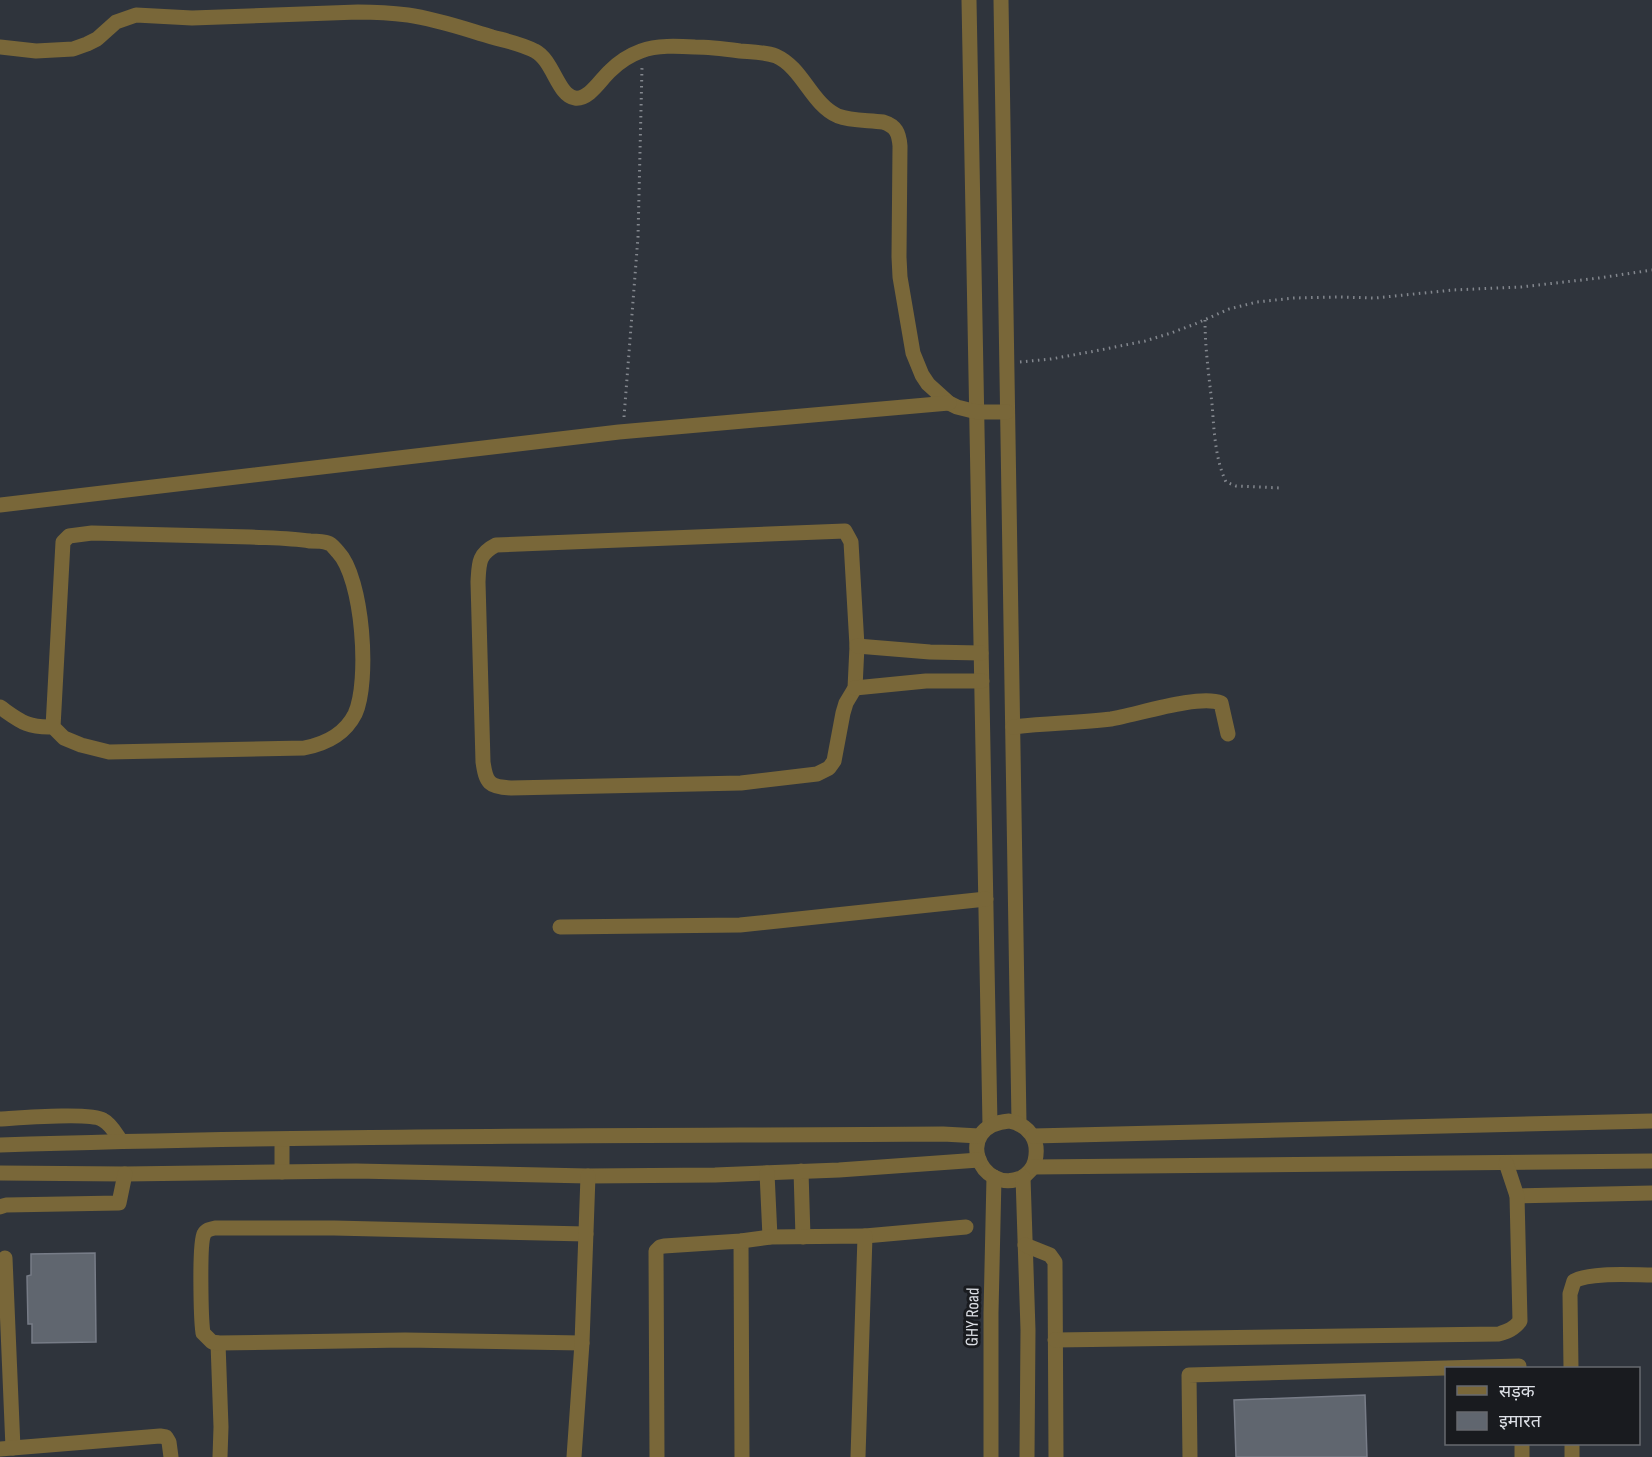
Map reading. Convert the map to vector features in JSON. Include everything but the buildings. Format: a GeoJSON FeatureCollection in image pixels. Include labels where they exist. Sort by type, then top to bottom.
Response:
{"type":"FeatureCollection","features":[{"type":"Feature","properties":{"kind":"street"},"geometry":{"type":"LineString","coordinates":[[969,0],[986,899],[984,1131],[977,1150],[983,1168],[994,1177],[1008,1180],[1028,1172],[1652,1161]]}},
{"type":"Feature","properties":{"kind":"street"},"geometry":{"type":"LineString","coordinates":[[1001,0],[1019,1123]]}},
{"type":"Feature","properties":{"kind":"street"},"geometry":{"type":"LineString","coordinates":[[0,47],[36,51],[73,49],[97,39],[116,22],[136,15],[192,18],[385,12],[410,15],[452,25],[536,51],[549,63],[568,96],[574,98],[586,95],[610,71],[634,54],[656,47],[694,47],[761,52],[777,56],[789,65],[822,103],[835,114],[842,117],[883,122],[896,128],[900,146],[900,277],[913,353],[928,384],[949,403]]}},
{"type":"Feature","properties":{"kind":"street"},"geometry":{"type":"LineString","coordinates":[[0,505],[619,432],[949,403],[977,412],[1007,412]]}},
{"type":"Feature","properties":{"kind":"street"},"geometry":{"type":"LineString","coordinates":[[845,531],[851,542],[857,646],[855,688],[843,713],[834,761],[830,768],[817,774],[741,783],[499,787],[492,785],[486,780],[483,762],[478,582],[480,560],[484,553],[496,545],[845,531]]}},
{"type":"Feature","properties":{"kind":"street"},"geometry":{"type":"LineString","coordinates":[[0,707],[23,724],[53,727],[64,738],[109,752],[316,746],[345,729],[360,699],[362,639],[358,596],[346,560],[330,543],[293,538],[92,533],[69,536],[63,542],[53,727]]}},
{"type":"Feature","properties":{"kind":"street"},"geometry":{"type":"LineString","coordinates":[[857,646],[930,652],[981,653]]}},
{"type":"Feature","properties":{"kind":"street"},"geometry":{"type":"LineString","coordinates":[[855,688],[926,681],[982,681]]}},
{"type":"Feature","properties":{"kind":"street"},"geometry":{"type":"LineString","coordinates":[[1012,727],[1111,719],[1156,708],[1210,701],[1221,704],[1228,734]]}},
{"type":"Feature","properties":{"kind":"street"},"geometry":{"type":"LineString","coordinates":[[560,927],[740,925],[986,899]]}},
{"type":"Feature","properties":{"kind":"street"},"geometry":{"type":"LineString","coordinates":[[0,1119],[98,1117],[109,1124],[121,1141]]}},
{"type":"Feature","properties":{"kind":"street"},"geometry":{"type":"LineString","coordinates":[[1033,1136],[1652,1121]]}},
{"type":"Feature","properties":{"kind":"street"},"geometry":{"type":"LineString","coordinates":[[0,1145],[121,1141],[936,1134],[984,1131],[999,1122],[1019,1123],[1033,1136],[1036,1146],[1036,1156],[1028,1172],[1025,1245],[1028,1457]]}},
{"type":"Feature","properties":{"kind":"street"},"geometry":{"type":"LineString","coordinates":[[282,1140],[282,1172]]}},
{"type":"Feature","properties":{"kind":"street"},"geometry":{"type":"LineString","coordinates":[[0,1173],[356,1171],[588,1176],[715,1175],[979,1160]]}},
{"type":"Feature","properties":{"kind":"street"},"geometry":{"type":"LineString","coordinates":[[1055,1340],[1499,1334],[1509,1331],[1520,1322],[1517,1196],[1506,1163]]}},
{"type":"Feature","properties":{"kind":"street"},"geometry":{"type":"LineString","coordinates":[[801,1171],[803,1237]]}},
{"type":"Feature","properties":{"kind":"street"},"geometry":{"type":"LineString","coordinates":[[767,1173],[770,1237]]}},
{"type":"Feature","properties":{"kind":"street"},"geometry":{"type":"LineString","coordinates":[[0,1207],[119,1203],[125,1174]]}},
{"type":"Feature","properties":{"kind":"street"},"geometry":{"type":"LineString","coordinates":[[574,1457],[582,1342],[588,1176]]}},
{"type":"Feature","properties":{"kind":"street","name":"GHY Road"},"geometry":{"type":"LineString","coordinates":[[991,1457],[994,1177]]}},
{"type":"Feature","properties":{"kind":"street"},"geometry":{"type":"LineString","coordinates":[[1517,1196],[1652,1193]]}},
{"type":"Feature","properties":{"kind":"street"},"geometry":{"type":"LineString","coordinates":[[657,1457],[657,1251],[660,1247],[770,1237],[865,1236],[966,1227]]}},
{"type":"Feature","properties":{"kind":"street"},"geometry":{"type":"LineString","coordinates":[[582,1342],[405,1340],[218,1343],[207,1338],[203,1333],[202,1239],[204,1233],[215,1228],[334,1228],[586,1234]]}},
{"type":"Feature","properties":{"kind":"street"},"geometry":{"type":"LineString","coordinates":[[858,1457],[865,1236]]}},
{"type":"Feature","properties":{"kind":"street"},"geometry":{"type":"LineString","coordinates":[[741,1241],[742,1457]]}},
{"type":"Feature","properties":{"kind":"street"},"geometry":{"type":"LineString","coordinates":[[1025,1245],[1050,1255],[1055,1262],[1056,1457]]}},
{"type":"Feature","properties":{"kind":"street"},"geometry":{"type":"LineString","coordinates":[[5,1258],[6,1448],[160,1436],[166,1437],[169,1442],[171,1457]]}},
{"type":"Feature","properties":{"kind":"street"},"geometry":{"type":"LineString","coordinates":[[1571,1367],[1570,1293],[1574,1281],[1591,1276],[1652,1275]]}},
{"type":"Feature","properties":{"kind":"street"},"geometry":{"type":"LineString","coordinates":[[218,1343],[220,1457]]}},
{"type":"Feature","properties":{"kind":"street"},"geometry":{"type":"LineString","coordinates":[[1453,1367],[1519,1365],[1519,1367]]}},
{"type":"Feature","properties":{"kind":"street"},"geometry":{"type":"LineString","coordinates":[[1190,1457],[1189,1375],[1445,1367]]}},
{"type":"Feature","properties":{"kind":"path"},"geometry":{"type":"LineString","coordinates":[[619,432],[624,417],[638,237],[642,50]]}},
{"type":"Feature","properties":{"kind":"path"},"geometry":{"type":"LineString","coordinates":[[1007,363],[1051,359],[1126,345],[1171,333],[1229,309],[1257,302],[1294,298],[1375,298],[1453,290],[1521,287],[1652,270]]}},
{"type":"Feature","properties":{"kind":"path"},"geometry":{"type":"LineString","coordinates":[[1206,319],[1207,358],[1215,438],[1226,482],[1236,486],[1281,488]]}}]}
